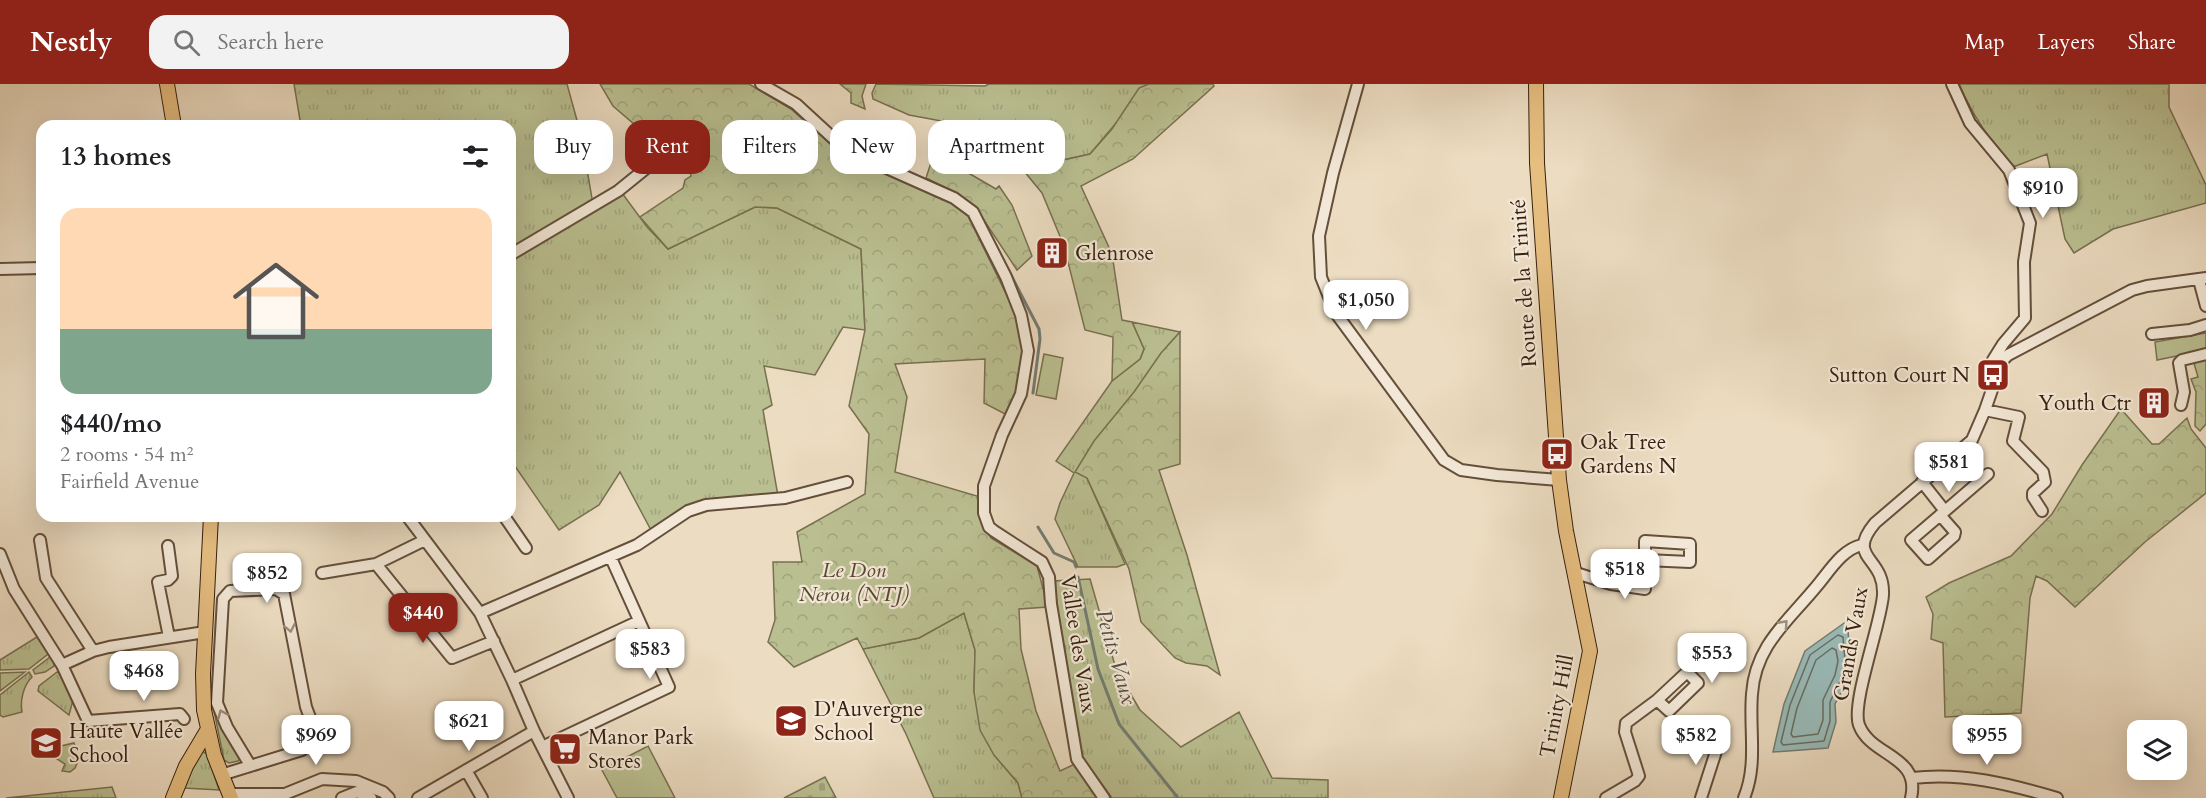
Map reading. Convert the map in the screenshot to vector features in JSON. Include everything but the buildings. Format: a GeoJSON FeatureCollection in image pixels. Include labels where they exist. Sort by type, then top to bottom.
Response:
{"type":"FeatureCollection","features":[{"type":"Feature","properties":{"kind":"main road"},"geometry":{"type":"LineString","coordinates":[[167,84],[173,120]]}},
{"type":"Feature","properties":{"kind":"main road","name":"Route de la Trinité"},"geometry":{"type":"LineString","coordinates":[[1536,84],[1538,163],[1559,480]]}},
{"type":"Feature","properties":{"kind":"main road","name":"Trinity Hill"},"geometry":{"type":"LineString","coordinates":[[1559,480],[1566,531],[1590,651],[1561,798]]}},
{"type":"Feature","properties":{"kind":"main road"},"geometry":{"type":"LineString","coordinates":[[211,522],[203,674],[204,710],[221,775],[230,796]]}},
{"type":"Feature","properties":{"kind":"main road"},"geometry":{"type":"LineString","coordinates":[[173,798],[186,766],[208,729]]}},
{"type":"Feature","properties":{"kind":"street","name":"Vallee des Vaux"},"geometry":{"type":"LineString","coordinates":[[761,84],[796,104],[846,150],[954,198],[973,212],[1006,278],[1021,315],[1028,351],[1021,394],[1002,435],[984,486],[984,513],[989,526],[994,531],[1042,562],[1049,578],[1051,604],[1077,759],[1104,798]]}},
{"type":"Feature","properties":{"kind":"street"},"geometry":{"type":"LineString","coordinates":[[1358,84],[1333,173],[1319,236],[1321,277],[1335,312],[1444,460],[1461,470],[1559,480]]}},
{"type":"Feature","properties":{"kind":"street"},"geometry":{"type":"LineString","coordinates":[[1952,84],[1970,123],[2009,170],[2030,223],[2024,262],[2025,318],[2003,344],[1994,360],[1997,374]]}},
{"type":"Feature","properties":{"kind":"street"},"geometry":{"type":"LineString","coordinates":[[516,251],[618,191],[639,174]]}},
{"type":"Feature","properties":{"kind":"street"},"geometry":{"type":"LineString","coordinates":[[0,269],[36,268]]}},
{"type":"Feature","properties":{"kind":"street"},"geometry":{"type":"LineString","coordinates":[[1744,798],[1750,783],[1753,763],[1752,693],[1760,659],[1769,641],[1834,565],[1852,547],[1862,545],[1865,535],[1875,523],[1967,445],[1980,425],[2002,361],[2008,355],[2132,290],[2203,279],[2206,306]]}},
{"type":"Feature","properties":{"kind":"street"},"geometry":{"type":"LineString","coordinates":[[2152,334],[2190,330],[2206,325]]}},
{"type":"Feature","properties":{"kind":"street"},"geometry":{"type":"LineString","coordinates":[[2181,405],[2184,392],[2179,363],[2182,360],[2206,354]]}},
{"type":"Feature","properties":{"kind":"street"},"geometry":{"type":"LineString","coordinates":[[1985,410],[2019,417],[2013,441],[2043,472],[2045,482],[2033,493],[2042,512]]}},
{"type":"Feature","properties":{"kind":"street"},"geometry":{"type":"LineString","coordinates":[[1922,482],[1943,513],[1988,474]]}},
{"type":"Feature","properties":{"kind":"street"},"geometry":{"type":"LineString","coordinates":[[480,613],[611,558],[637,545],[688,512],[706,505],[785,498],[847,482]]}},
{"type":"Feature","properties":{"kind":"street"},"geometry":{"type":"LineString","coordinates":[[412,522],[480,613],[534,731],[568,798]]}},
{"type":"Feature","properties":{"kind":"street"},"geometry":{"type":"LineString","coordinates":[[508,522],[526,548]]}},
{"type":"Feature","properties":{"kind":"street"},"geometry":{"type":"LineString","coordinates":[[40,540],[46,578],[93,651]]}},
{"type":"Feature","properties":{"kind":"street"},"geometry":{"type":"LineString","coordinates":[[322,573],[376,564],[425,540]]}},
{"type":"Feature","properties":{"kind":"street","name":"Grands Vaux"},"geometry":{"type":"LineString","coordinates":[[1862,545],[1879,570],[1883,596],[1858,722],[1869,742],[1895,758],[1912,778]]}},
{"type":"Feature","properties":{"kind":"street"},"geometry":{"type":"LineString","coordinates":[[168,546],[172,576],[168,580],[158,582],[169,637]]}},
{"type":"Feature","properties":{"kind":"street"},"geometry":{"type":"LineString","coordinates":[[0,554],[14,589],[62,665],[88,721],[180,714],[184,719]]}},
{"type":"Feature","properties":{"kind":"street"},"geometry":{"type":"LineString","coordinates":[[542,747],[669,687],[611,558]]}},
{"type":"Feature","properties":{"kind":"street"},"geometry":{"type":"LineString","coordinates":[[1576,573],[1611,584],[1645,589],[1645,560]]}},
{"type":"Feature","properties":{"kind":"street"},"geometry":{"type":"LineString","coordinates":[[376,564],[452,658],[494,641]]}},
{"type":"Feature","properties":{"kind":"street"},"geometry":{"type":"LineString","coordinates":[[221,775],[302,750],[311,737],[312,723],[306,707],[284,594],[276,589],[230,591],[223,599],[217,703],[227,727],[250,765]]}},
{"type":"Feature","properties":{"kind":"street"},"geometry":{"type":"LineString","coordinates":[[512,680],[639,621]]}},
{"type":"Feature","properties":{"kind":"street"},"geometry":{"type":"LineString","coordinates":[[62,665],[93,651],[129,642],[205,632]]}},
{"type":"Feature","properties":{"kind":"street"},"geometry":{"type":"LineString","coordinates":[[1608,798],[1639,776],[1625,732],[1626,723],[1657,700]]}},
{"type":"Feature","properties":{"kind":"street"},"geometry":{"type":"LineString","coordinates":[[418,798],[534,731]]}},
{"type":"Feature","properties":{"kind":"street"},"geometry":{"type":"LineString","coordinates":[[1701,798],[1719,742]]}},
{"type":"Feature","properties":{"kind":"street"},"geometry":{"type":"LineString","coordinates":[[466,770],[482,798]]}},
{"type":"Feature","properties":{"kind":"street"},"geometry":{"type":"LineString","coordinates":[[1911,798],[1912,778],[1942,776],[1978,779],[2016,786],[2057,798]]}},
{"type":"Feature","properties":{"kind":"street"},"geometry":{"type":"LineString","coordinates":[[230,796],[285,794],[322,779],[356,781],[383,792],[390,798]]}},
{"type":"Feature","properties":{"kind":"street"},"geometry":{"type":"LineString","coordinates":[[342,798],[357,792],[372,798]]}},
{"type":"Feature","properties":{"kind":"green space"},"geometry":{"type":"Polygon","coordinates":[[[294,84],[567,84],[577,120],[534,120],[534,174],[588,174],[593,204],[516,249],[516,120],[300,120],[294,84]]]}},
{"type":"Feature","properties":{"kind":"green space","name":"Le Don Nerou (NTJ)"},"geometry":{"type":"Polygon","coordinates":[[[600,84],[749,84],[791,109],[803,120],[722,120],[722,174],[818,174],[818,133],[830,144],[830,174],[886,174],[951,203],[968,216],[1016,314],[1023,351],[1016,392],[1007,415],[984,403],[985,359],[895,364],[907,397],[895,472],[977,496],[981,520],[991,538],[1037,566],[1048,607],[1019,609],[1021,649],[1036,711],[1060,771],[1075,764],[1099,798],[1022,798],[1018,783],[994,755],[980,730],[974,692],[975,650],[964,613],[919,638],[863,649],[857,638],[794,667],[768,642],[775,620],[773,562],[802,562],[797,532],[865,494],[869,434],[849,406],[865,330],[861,249],[777,208],[755,207],[668,249],[640,217],[683,188],[685,180],[690,174],[710,174],[710,120],[629,120],[613,106],[600,84]]]}},
{"type":"Feature","properties":{"kind":"green space"},"geometry":{"type":"Polygon","coordinates":[[[840,84],[866,84],[862,96],[865,109],[851,103],[851,93],[840,84]]]}},
{"type":"Feature","properties":{"kind":"green space"},"geometry":{"type":"Polygon","coordinates":[[[876,84],[985,86],[989,84],[1149,84],[1090,154],[1065,160],[1065,120],[936,120],[909,115],[873,99],[872,93],[876,84]]]}},
{"type":"Feature","properties":{"kind":"green space"},"geometry":{"type":"Polygon","coordinates":[[[1149,84],[1213,84],[1214,86],[1133,159],[1081,186],[1112,254],[1122,320],[1132,322],[1144,349],[1140,359],[1112,381],[1113,337],[1085,330],[1064,246],[1042,193],[1026,174],[1065,174],[1065,160],[1090,154],[1112,129],[1139,88],[1149,84]]]}},
{"type":"Feature","properties":{"kind":"green space"},"geometry":{"type":"Polygon","coordinates":[[[1959,84],[2169,84],[2169,107],[2206,185],[2206,203],[2113,229],[2074,253],[2065,239],[2047,154],[2013,167],[1983,128],[1959,84]]]}},
{"type":"Feature","properties":{"kind":"green space"},"geometry":{"type":"Polygon","coordinates":[[[928,172],[928,174],[970,174],[996,189],[999,186],[1012,205],[1032,256],[1017,270],[978,211],[958,194],[926,178],[928,172]]]}},
{"type":"Feature","properties":{"kind":"green space"},"geometry":{"type":"Polygon","coordinates":[[[622,193],[647,227],[668,249],[755,207],[777,208],[861,249],[865,330],[843,327],[815,375],[764,366],[772,405],[763,410],[778,496],[708,502],[652,532],[620,472],[599,505],[559,530],[516,468],[516,255],[622,193]]]}},
{"type":"Feature","properties":{"kind":"green space"},"geometry":{"type":"Polygon","coordinates":[[[1132,322],[1180,332],[1140,384],[1087,478],[1125,564],[1117,567],[1078,567],[1055,519],[1074,473],[1056,461],[1112,381],[1140,359],[1144,349],[1132,322]]]}},
{"type":"Feature","properties":{"kind":"green space"},"geometry":{"type":"Polygon","coordinates":[[[1180,332],[1180,464],[1159,470],[1187,555],[1220,675],[1207,666],[1186,663],[1175,658],[1141,622],[1129,569],[1087,478],[1075,472],[1094,441],[1134,392],[1161,353],[1180,332]]]}},
{"type":"Feature","properties":{"kind":"green space"},"geometry":{"type":"Polygon","coordinates":[[[2206,333],[2206,348],[2201,351],[2157,360],[2155,342],[2206,333]]]}},
{"type":"Feature","properties":{"kind":"green space"},"geometry":{"type":"Polygon","coordinates":[[[1044,354],[1063,358],[1056,399],[1036,395],[1044,354]]]}},
{"type":"Feature","properties":{"kind":"green space"},"geometry":{"type":"Polygon","coordinates":[[[2206,357],[2206,424],[2200,431],[2195,426],[2196,392],[2191,379],[2198,377],[2193,360],[2206,357]]]}},
{"type":"Feature","properties":{"kind":"green space"},"geometry":{"type":"Polygon","coordinates":[[[2121,409],[2152,444],[2159,444],[2187,418],[2191,429],[2206,448],[2206,493],[2145,542],[2075,607],[2047,581],[2036,576],[2030,598],[2021,713],[1945,717],[1943,643],[1931,639],[1933,614],[1926,597],[1949,583],[2011,556],[2052,514],[2082,465],[2121,409]]]}},
{"type":"Feature","properties":{"kind":"green space"},"geometry":{"type":"Polygon","coordinates":[[[1090,579],[1116,669],[1140,710],[1181,747],[1239,712],[1272,778],[1328,780],[1328,798],[1112,798],[1082,757],[1053,581],[1090,579]]]}},
{"type":"Feature","properties":{"kind":"green space"},"geometry":{"type":"Polygon","coordinates":[[[964,613],[975,650],[974,692],[994,755],[1018,783],[1022,798],[934,798],[906,734],[863,649],[919,638],[964,613]]]}},
{"type":"Feature","properties":{"kind":"green space"},"geometry":{"type":"Polygon","coordinates":[[[40,635],[52,651],[29,669],[0,670],[0,660],[40,635]]]}},
{"type":"Feature","properties":{"kind":"green space"},"geometry":{"type":"Polygon","coordinates":[[[54,654],[54,666],[45,672],[35,674],[33,670],[54,654]]]}},
{"type":"Feature","properties":{"kind":"green space"},"geometry":{"type":"Polygon","coordinates":[[[25,672],[0,691],[0,673],[25,672]]]}},
{"type":"Feature","properties":{"kind":"green space"},"geometry":{"type":"Polygon","coordinates":[[[29,672],[32,677],[23,694],[22,712],[3,717],[0,715],[0,695],[29,672]]]}},
{"type":"Feature","properties":{"kind":"green space"},"geometry":{"type":"Polygon","coordinates":[[[57,672],[60,673],[73,700],[69,715],[38,691],[39,686],[57,672]]]}},
{"type":"Feature","properties":{"kind":"green space"},"geometry":{"type":"Polygon","coordinates":[[[214,700],[219,722],[241,758],[238,761],[229,763],[224,760],[212,701],[214,700]]]}},
{"type":"Feature","properties":{"kind":"green space"},"geometry":{"type":"Polygon","coordinates":[[[74,743],[79,759],[75,768],[70,772],[62,771],[65,764],[43,750],[74,743]]]}},
{"type":"Feature","properties":{"kind":"green space"},"geometry":{"type":"Polygon","coordinates":[[[648,746],[675,798],[617,798],[602,770],[648,746]]]}},
{"type":"Feature","properties":{"kind":"green space"},"geometry":{"type":"Polygon","coordinates":[[[202,751],[207,754],[219,790],[184,788],[182,783],[202,751]]]}},
{"type":"Feature","properties":{"kind":"green space"},"geometry":{"type":"Polygon","coordinates":[[[825,777],[836,798],[784,798],[825,777]]]}},
{"type":"Feature","properties":{"kind":"green space"},"geometry":{"type":"Polygon","coordinates":[[[112,787],[116,798],[6,798],[112,787]]]}},
{"type":"Feature","properties":{"kind":"water"},"geometry":{"type":"Polygon","coordinates":[[[1847,621],[1851,661],[1848,680],[1835,704],[1836,722],[1828,748],[1773,752],[1784,704],[1805,651],[1847,621]]]}},
{"type":"Feature","properties":{"kind":"waterway","name":"Petits Vaux"},"geometry":{"type":"LineString","coordinates":[[987,229],[1039,329],[1040,339],[1033,393]]}},
{"type":"Feature","properties":{"kind":"waterway","name":"Petits Vaux"},"geometry":{"type":"LineString","coordinates":[[1038,527],[1054,553],[1074,562],[1076,567]]}},
{"type":"Feature","properties":{"kind":"waterway","name":"Petits Vaux"},"geometry":{"type":"LineString","coordinates":[[1078,577],[1098,669],[1119,724],[1178,798]]}},
{"type":"Feature","properties":{"kind":"place","name":"Glenrose"},"geometry":{"type":"Point","coordinates":[1052,253]}},
{"type":"Feature","properties":{"kind":"place","name":"Sutton Court N"},"geometry":{"type":"Point","coordinates":[1993,375]}},
{"type":"Feature","properties":{"kind":"place","name":"Youth Ctr"},"geometry":{"type":"Point","coordinates":[2154,403]}},
{"type":"Feature","properties":{"kind":"place","name":"Oak Tree Gardens N"},"geometry":{"type":"Point","coordinates":[1557,454]}},
{"type":"Feature","properties":{"kind":"place","name":"D'Auvergne School"},"geometry":{"type":"Point","coordinates":[791,721]}},
{"type":"Feature","properties":{"kind":"place","name":"Haute Vallée School"},"geometry":{"type":"Point","coordinates":[46,743]}},
{"type":"Feature","properties":{"kind":"place","name":"Manor Park Stores"},"geometry":{"type":"Point","coordinates":[565,749]}}]}
